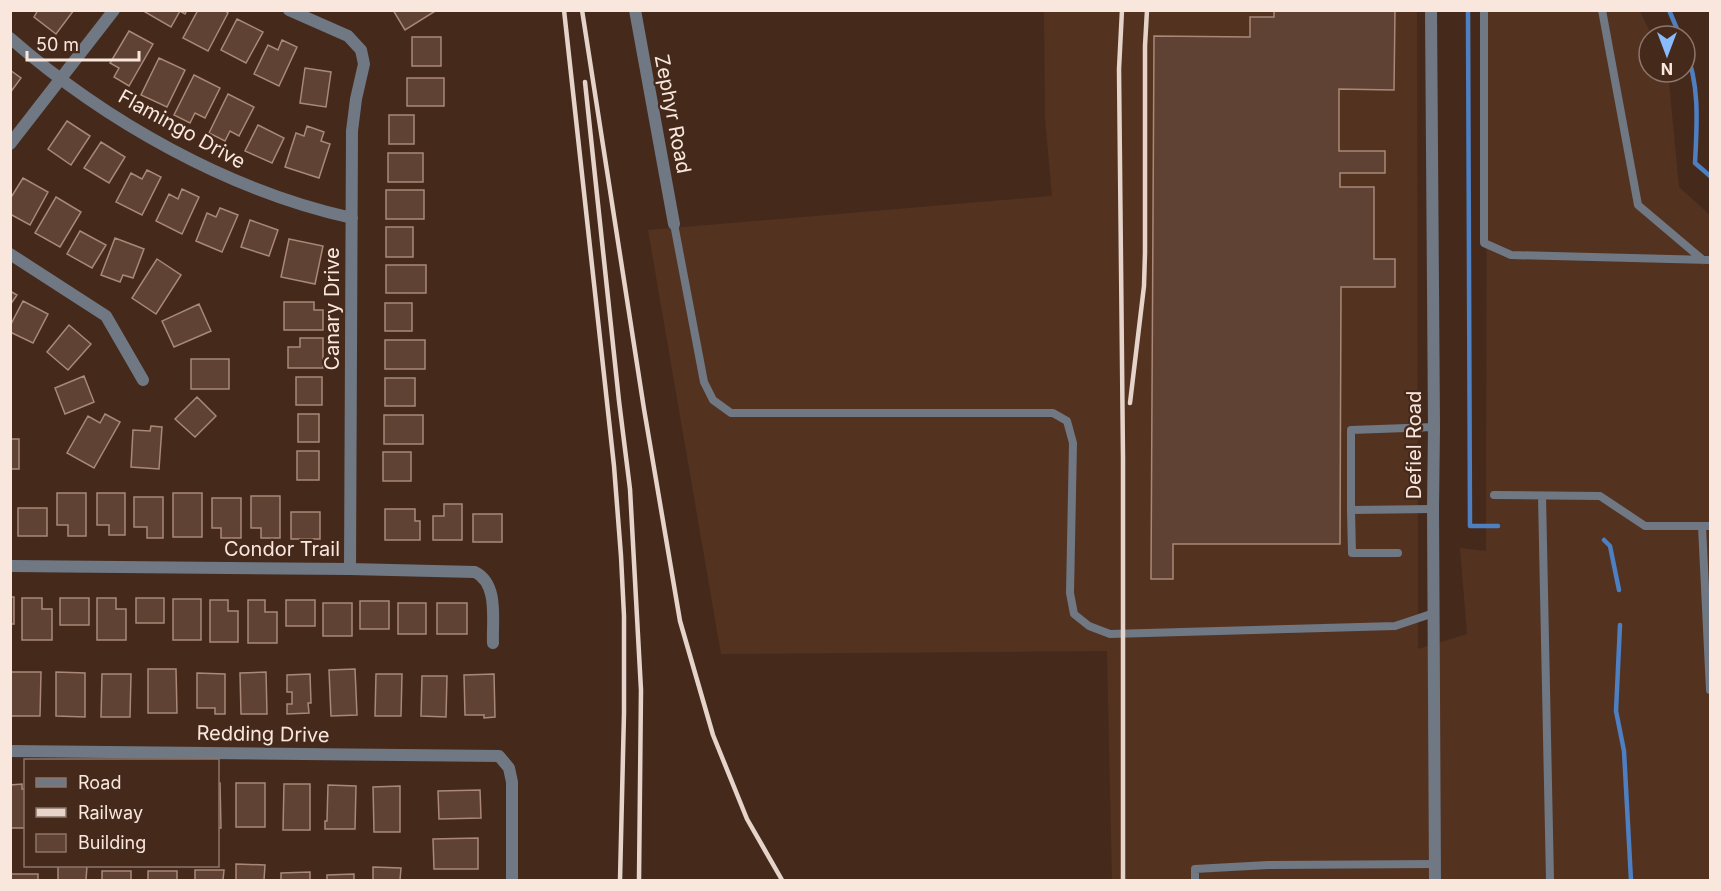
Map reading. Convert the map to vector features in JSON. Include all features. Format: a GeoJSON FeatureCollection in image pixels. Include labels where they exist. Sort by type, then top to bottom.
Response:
{"type":"FeatureCollection","features":[{"type":"Feature","properties":{"kind":"street"},"geometry":{"type":"LineString","coordinates":[[10,144],[114,10]]}},
{"type":"Feature","properties":{"kind":"street","name":"Canary Drive"},"geometry":{"type":"LineString","coordinates":[[289,10],[348,36],[362,50],[364,64],[352,131],[350,569]]}},
{"type":"Feature","properties":{"kind":"street","name":"Zephyr Road"},"geometry":{"type":"LineString","coordinates":[[635,10],[674,224]]}},
{"type":"Feature","properties":{"kind":"street","name":"Defiel Road"},"geometry":{"type":"LineString","coordinates":[[1431,10],[1435,880]]}},
{"type":"Feature","properties":{"kind":"street","name":"Flamingo Drive"},"geometry":{"type":"LineString","coordinates":[[10,38],[62,79],[134,126],[212,170],[290,203],[352,218]]}},
{"type":"Feature","properties":{"kind":"street"},"geometry":{"type":"LineString","coordinates":[[10,254],[46,275],[106,316],[143,380]]}},
{"type":"Feature","properties":{"kind":"street","name":"Condor Trail"},"geometry":{"type":"LineString","coordinates":[[10,566],[475,572],[482,576],[488,584],[491,595],[493,643]]}},
{"type":"Feature","properties":{"kind":"street","name":"Redding Drive"},"geometry":{"type":"LineString","coordinates":[[10,751],[499,756],[509,768],[513,782],[512,880]]}},
{"type":"Feature","properties":{"kind":"lane"},"geometry":{"type":"LineString","coordinates":[[1484,10],[1484,243],[1511,255],[1707,260]]}},
{"type":"Feature","properties":{"kind":"lane"},"geometry":{"type":"LineString","coordinates":[[1602,10],[1638,205],[1707,260]]}},
{"type":"Feature","properties":{"kind":"lane"},"geometry":{"type":"LineString","coordinates":[[674,224],[704,382],[713,400],[731,412],[1053,413],[1068,421],[1073,443],[1070,593],[1074,614],[1089,626],[1110,634],[1395,626],[1434,613]]}},
{"type":"Feature","properties":{"kind":"lane"},"geometry":{"type":"LineString","coordinates":[[1398,553],[1352,553],[1351,430],[1434,428]]}},
{"type":"Feature","properties":{"kind":"lane"},"geometry":{"type":"LineString","coordinates":[[1494,495],[1600,496],[1645,526],[1706,526],[1710,690]]}},
{"type":"Feature","properties":{"kind":"lane"},"geometry":{"type":"LineString","coordinates":[[1542,496],[1550,880]]}},
{"type":"Feature","properties":{"kind":"lane"},"geometry":{"type":"LineString","coordinates":[[1351,510],[1433,508]]}},
{"type":"Feature","properties":{"kind":"lane"},"geometry":{"type":"LineString","coordinates":[[1195,880],[1195,869],[1268,865],[1435,864]]}},
{"type":"Feature","properties":{"kind":"shaded area"},"geometry":{"type":"Polygon","coordinates":[[[1044,11],[1417,11],[1418,649],[1467,634],[1460,548],[1486,551],[1487,11],[1640,11],[1646,24],[1637,24],[1637,84],[1669,84],[1679,187],[1710,215],[1710,880],[1112,880],[1107,651],[721,654],[648,230],[1052,196],[1045,118],[1044,11]]]}},
{"type":"Feature","properties":{"kind":"building"},"geometry":{"type":"Polygon","coordinates":[[[38,10],[74,10],[56,34],[34,17],[38,10]]]}},
{"type":"Feature","properties":{"kind":"building"},"geometry":{"type":"Polygon","coordinates":[[[146,10],[187,10],[185,14],[180,11],[171,27],[145,12],[146,10]]]}},
{"type":"Feature","properties":{"kind":"building"},"geometry":{"type":"Polygon","coordinates":[[[198,10],[224,10],[228,13],[208,51],[183,38],[198,10]]]}},
{"type":"Feature","properties":{"kind":"building"},"geometry":{"type":"Polygon","coordinates":[[[393,10],[437,10],[405,30],[393,10]]]}},
{"type":"Feature","properties":{"kind":"building"},"geometry":{"type":"Polygon","coordinates":[[[1274,10],[1395,10],[1394,90],[1339,89],[1339,151],[1385,151],[1385,173],[1340,173],[1340,187],[1374,187],[1374,259],[1395,259],[1395,287],[1341,287],[1340,544],[1173,544],[1173,579],[1151,579],[1154,36],[1250,37],[1250,17],[1274,17],[1274,10]]]}},
{"type":"Feature","properties":{"kind":"building"},"geometry":{"type":"Polygon","coordinates":[[[237,19],[263,32],[246,63],[221,50],[237,19]]]}},
{"type":"Feature","properties":{"kind":"building"},"geometry":{"type":"Polygon","coordinates":[[[129,31],[153,44],[129,86],[114,77],[119,68],[110,63],[129,31]]]}},
{"type":"Feature","properties":{"kind":"building"},"geometry":{"type":"Polygon","coordinates":[[[412,37],[441,37],[441,66],[412,66],[412,37]]]}},
{"type":"Feature","properties":{"kind":"building"},"geometry":{"type":"Polygon","coordinates":[[[282,40],[297,47],[279,86],[254,74],[268,45],[278,50],[282,40]]]}},
{"type":"Feature","properties":{"kind":"building"},"geometry":{"type":"Polygon","coordinates":[[[159,58],[185,70],[167,107],[141,95],[159,58]]]}},
{"type":"Feature","properties":{"kind":"building"},"geometry":{"type":"Polygon","coordinates":[[[305,68],[331,72],[326,107],[300,103],[305,68]]]}},
{"type":"Feature","properties":{"kind":"building"},"geometry":{"type":"Polygon","coordinates":[[[10,70],[21,78],[10,93],[10,70]]]}},
{"type":"Feature","properties":{"kind":"building"},"geometry":{"type":"Polygon","coordinates":[[[194,75],[220,88],[205,118],[195,113],[190,123],[174,115],[194,75]]]}},
{"type":"Feature","properties":{"kind":"building"},"geometry":{"type":"Polygon","coordinates":[[[407,78],[444,78],[444,106],[407,106],[407,78]]]}},
{"type":"Feature","properties":{"kind":"building"},"geometry":{"type":"Polygon","coordinates":[[[228,94],[254,107],[239,136],[230,131],[225,141],[209,133],[228,94]]]}},
{"type":"Feature","properties":{"kind":"building"},"geometry":{"type":"Polygon","coordinates":[[[389,115],[414,115],[414,144],[389,144],[389,115]]]}},
{"type":"Feature","properties":{"kind":"building"},"geometry":{"type":"Polygon","coordinates":[[[67,121],[90,136],[71,165],[48,149],[67,121]]]}},
{"type":"Feature","properties":{"kind":"building"},"geometry":{"type":"Polygon","coordinates":[[[258,125],[284,138],[272,163],[245,151],[258,125]]]}},
{"type":"Feature","properties":{"kind":"building"},"geometry":{"type":"Polygon","coordinates":[[[307,126],[324,132],[321,141],[330,144],[319,178],[285,167],[296,133],[304,136],[307,126]]]}},
{"type":"Feature","properties":{"kind":"building"},"geometry":{"type":"Polygon","coordinates":[[[101,142],[125,157],[109,183],[84,168],[101,142]]]}},
{"type":"Feature","properties":{"kind":"building"},"geometry":{"type":"Polygon","coordinates":[[[388,153],[423,153],[423,182],[388,182],[388,153]]]}},
{"type":"Feature","properties":{"kind":"building"},"geometry":{"type":"Polygon","coordinates":[[[147,170],[161,177],[142,215],[116,202],[131,173],[142,179],[147,170]]]}},
{"type":"Feature","properties":{"kind":"building"},"geometry":{"type":"Polygon","coordinates":[[[23,178],[48,192],[30,225],[10,214],[10,199],[23,178]]]}},
{"type":"Feature","properties":{"kind":"building"},"geometry":{"type":"Polygon","coordinates":[[[182,189],[199,197],[182,234],[156,221],[169,194],[178,199],[182,189]]]}},
{"type":"Feature","properties":{"kind":"building"},"geometry":{"type":"Polygon","coordinates":[[[386,190],[424,190],[424,219],[386,219],[386,190]]]}},
{"type":"Feature","properties":{"kind":"building"},"geometry":{"type":"Polygon","coordinates":[[[56,197],[81,212],[60,247],[35,233],[56,197]]]}},
{"type":"Feature","properties":{"kind":"building"},"geometry":{"type":"Polygon","coordinates":[[[220,208],[238,215],[222,252],[196,241],[207,213],[216,217],[220,208]]]}},
{"type":"Feature","properties":{"kind":"building"},"geometry":{"type":"Polygon","coordinates":[[[250,220],[278,230],[269,256],[241,247],[250,220]]]}},
{"type":"Feature","properties":{"kind":"building"},"geometry":{"type":"Polygon","coordinates":[[[386,227],[413,227],[413,257],[386,257],[386,227]]]}},
{"type":"Feature","properties":{"kind":"building"},"geometry":{"type":"Polygon","coordinates":[[[80,231],[106,245],[92,268],[67,254],[80,231]]]}},
{"type":"Feature","properties":{"kind":"building"},"geometry":{"type":"Polygon","coordinates":[[[115,238],[144,249],[133,278],[123,275],[120,282],[101,275],[115,238]]]}},
{"type":"Feature","properties":{"kind":"building"},"geometry":{"type":"Polygon","coordinates":[[[289,239],[323,246],[315,284],[281,277],[289,239]]]}},
{"type":"Feature","properties":{"kind":"building"},"geometry":{"type":"Polygon","coordinates":[[[157,259],[181,275],[156,314],[132,298],[157,259]]]}},
{"type":"Feature","properties":{"kind":"building"},"geometry":{"type":"Polygon","coordinates":[[[386,265],[426,265],[426,293],[386,293],[386,265]]]}},
{"type":"Feature","properties":{"kind":"building"},"geometry":{"type":"Polygon","coordinates":[[[10,291],[17,295],[10,305],[10,291]]]}},
{"type":"Feature","properties":{"kind":"building"},"geometry":{"type":"Polygon","coordinates":[[[23,301],[48,314],[33,343],[10,332],[10,326],[23,301]]]}},
{"type":"Feature","properties":{"kind":"building"},"geometry":{"type":"Polygon","coordinates":[[[284,302],[314,302],[314,310],[323,310],[323,330],[284,330],[284,302]]]}},
{"type":"Feature","properties":{"kind":"building"},"geometry":{"type":"Polygon","coordinates":[[[385,303],[412,303],[412,331],[385,331],[385,303]]]}},
{"type":"Feature","properties":{"kind":"building"},"geometry":{"type":"Polygon","coordinates":[[[199,304],[211,331],[174,347],[162,321],[199,304]]]}},
{"type":"Feature","properties":{"kind":"building"},"geometry":{"type":"Polygon","coordinates":[[[69,325],[91,344],[68,370],[47,352],[69,325]]]}},
{"type":"Feature","properties":{"kind":"building"},"geometry":{"type":"Polygon","coordinates":[[[300,338],[323,338],[323,368],[288,368],[288,347],[300,347],[300,338]]]}},
{"type":"Feature","properties":{"kind":"building"},"geometry":{"type":"Polygon","coordinates":[[[385,340],[425,340],[425,369],[385,369],[385,340]]]}},
{"type":"Feature","properties":{"kind":"building"},"geometry":{"type":"Polygon","coordinates":[[[191,359],[229,359],[229,389],[191,389],[191,359]]]}},
{"type":"Feature","properties":{"kind":"building"},"geometry":{"type":"Polygon","coordinates":[[[84,376],[94,402],[65,414],[55,388],[84,376]]]}},
{"type":"Feature","properties":{"kind":"building"},"geometry":{"type":"Polygon","coordinates":[[[296,377],[322,377],[322,405],[296,405],[296,377]]]}},
{"type":"Feature","properties":{"kind":"building"},"geometry":{"type":"Polygon","coordinates":[[[385,378],[415,378],[415,406],[385,406],[385,378]]]}},
{"type":"Feature","properties":{"kind":"building"},"geometry":{"type":"Polygon","coordinates":[[[197,397],[216,416],[195,437],[175,419],[197,397]]]}},
{"type":"Feature","properties":{"kind":"building"},"geometry":{"type":"Polygon","coordinates":[[[105,414],[120,422],[94,468],[67,453],[88,416],[100,423],[105,414]]]}},
{"type":"Feature","properties":{"kind":"building"},"geometry":{"type":"Polygon","coordinates":[[[298,414],[319,414],[319,442],[298,442],[298,414]]]}},
{"type":"Feature","properties":{"kind":"building"},"geometry":{"type":"Polygon","coordinates":[[[384,415],[423,415],[423,444],[384,444],[384,415]]]}},
{"type":"Feature","properties":{"kind":"building"},"geometry":{"type":"Polygon","coordinates":[[[151,426],[162,427],[159,469],[131,467],[133,430],[150,431],[151,426]]]}},
{"type":"Feature","properties":{"kind":"building"},"geometry":{"type":"Polygon","coordinates":[[[10,439],[19,439],[19,469],[10,469],[10,439]]]}},
{"type":"Feature","properties":{"kind":"building"},"geometry":{"type":"Polygon","coordinates":[[[297,451],[319,451],[319,480],[297,480],[297,451]]]}},
{"type":"Feature","properties":{"kind":"building"},"geometry":{"type":"Polygon","coordinates":[[[383,452],[411,452],[411,481],[383,481],[383,452]]]}},
{"type":"Feature","properties":{"kind":"building"},"geometry":{"type":"Polygon","coordinates":[[[57,493],[86,493],[86,536],[68,536],[68,525],[57,525],[57,493]]]}},
{"type":"Feature","properties":{"kind":"building"},"geometry":{"type":"Polygon","coordinates":[[[97,493],[125,493],[125,535],[109,535],[109,525],[97,525],[97,493]]]}},
{"type":"Feature","properties":{"kind":"building"},"geometry":{"type":"Polygon","coordinates":[[[173,493],[202,493],[202,537],[173,537],[173,493]]]}},
{"type":"Feature","properties":{"kind":"building"},"geometry":{"type":"Polygon","coordinates":[[[251,496],[280,496],[280,538],[261,538],[261,528],[251,528],[251,496]]]}},
{"type":"Feature","properties":{"kind":"building"},"geometry":{"type":"Polygon","coordinates":[[[134,497],[163,497],[163,538],[147,538],[147,527],[134,527],[134,497]]]}},
{"type":"Feature","properties":{"kind":"building"},"geometry":{"type":"Polygon","coordinates":[[[212,498],[241,498],[241,538],[221,538],[221,528],[212,528],[212,498]]]}},
{"type":"Feature","properties":{"kind":"building"},"geometry":{"type":"Polygon","coordinates":[[[444,504],[462,504],[462,540],[433,540],[433,516],[444,516],[444,504]]]}},
{"type":"Feature","properties":{"kind":"building"},"geometry":{"type":"Polygon","coordinates":[[[18,508],[47,508],[47,536],[18,536],[18,508]]]}},
{"type":"Feature","properties":{"kind":"building"},"geometry":{"type":"Polygon","coordinates":[[[385,509],[415,509],[415,521],[420,521],[420,540],[385,540],[385,509]]]}},
{"type":"Feature","properties":{"kind":"building"},"geometry":{"type":"Polygon","coordinates":[[[291,512],[320,512],[320,539],[291,539],[291,512]]]}},
{"type":"Feature","properties":{"kind":"building"},"geometry":{"type":"Polygon","coordinates":[[[473,514],[502,514],[502,542],[473,542],[473,514]]]}},
{"type":"Feature","properties":{"kind":"building"},"geometry":{"type":"Polygon","coordinates":[[[10,597],[14,597],[14,624],[10,624],[10,597]]]}},
{"type":"Feature","properties":{"kind":"building"},"geometry":{"type":"Polygon","coordinates":[[[22,598],[42,598],[42,609],[52,609],[52,640],[22,640],[22,598]]]}},
{"type":"Feature","properties":{"kind":"building"},"geometry":{"type":"Polygon","coordinates":[[[60,598],[89,598],[89,625],[60,625],[60,598]]]}},
{"type":"Feature","properties":{"kind":"building"},"geometry":{"type":"Polygon","coordinates":[[[97,598],[116,598],[116,609],[126,609],[126,640],[97,640],[97,598]]]}},
{"type":"Feature","properties":{"kind":"building"},"geometry":{"type":"Polygon","coordinates":[[[136,598],[164,598],[164,623],[136,623],[136,598]]]}},
{"type":"Feature","properties":{"kind":"building"},"geometry":{"type":"Polygon","coordinates":[[[173,599],[201,599],[201,640],[173,640],[173,599]]]}},
{"type":"Feature","properties":{"kind":"building"},"geometry":{"type":"Polygon","coordinates":[[[210,600],[228,600],[228,611],[238,611],[238,642],[210,642],[210,600]]]}},
{"type":"Feature","properties":{"kind":"building"},"geometry":{"type":"Polygon","coordinates":[[[248,600],[265,600],[265,612],[277,612],[277,643],[248,643],[248,600]]]}},
{"type":"Feature","properties":{"kind":"building"},"geometry":{"type":"Polygon","coordinates":[[[286,600],[315,600],[315,626],[286,626],[286,600]]]}},
{"type":"Feature","properties":{"kind":"building"},"geometry":{"type":"Polygon","coordinates":[[[360,601],[389,601],[389,629],[360,629],[360,601]]]}},
{"type":"Feature","properties":{"kind":"building"},"geometry":{"type":"Polygon","coordinates":[[[323,603],[352,603],[352,636],[323,636],[323,603]]]}},
{"type":"Feature","properties":{"kind":"building"},"geometry":{"type":"Polygon","coordinates":[[[398,603],[426,603],[426,634],[398,634],[398,603]]]}},
{"type":"Feature","properties":{"kind":"building"},"geometry":{"type":"Polygon","coordinates":[[[437,603],[467,603],[467,634],[437,634],[437,603]]]}},
{"type":"Feature","properties":{"kind":"building"},"geometry":{"type":"Polygon","coordinates":[[[148,669],[176,669],[177,713],[148,713],[148,669]]]}},
{"type":"Feature","properties":{"kind":"building"},"geometry":{"type":"Polygon","coordinates":[[[355,669],[357,715],[331,716],[329,670],[355,669]]]}},
{"type":"Feature","properties":{"kind":"building"},"geometry":{"type":"Polygon","coordinates":[[[11,672],[41,672],[40,716],[11,716],[11,672]]]}},
{"type":"Feature","properties":{"kind":"building"},"geometry":{"type":"Polygon","coordinates":[[[56,672],[85,673],[85,717],[56,716],[56,672]]]}},
{"type":"Feature","properties":{"kind":"building"},"geometry":{"type":"Polygon","coordinates":[[[266,672],[267,714],[241,714],[240,673],[266,672]]]}},
{"type":"Feature","properties":{"kind":"building"},"geometry":{"type":"Polygon","coordinates":[[[197,673],[225,674],[225,714],[215,714],[215,708],[197,708],[197,673]]]}},
{"type":"Feature","properties":{"kind":"building"},"geometry":{"type":"Polygon","coordinates":[[[102,674],[131,674],[130,717],[101,717],[102,674]]]}},
{"type":"Feature","properties":{"kind":"building"},"geometry":{"type":"Polygon","coordinates":[[[310,674],[309,713],[287,714],[287,704],[292,704],[292,692],[287,692],[287,675],[310,674]]]}},
{"type":"Feature","properties":{"kind":"building"},"geometry":{"type":"Polygon","coordinates":[[[376,674],[402,674],[401,716],[375,716],[376,674]]]}},
{"type":"Feature","properties":{"kind":"building"},"geometry":{"type":"Polygon","coordinates":[[[494,674],[495,717],[465,715],[464,675],[494,674]]]}},
{"type":"Feature","properties":{"kind":"building"},"geometry":{"type":"Polygon","coordinates":[[[422,676],[447,676],[446,717],[421,716],[422,676]]]}},
{"type":"Feature","properties":{"kind":"building"},"geometry":{"type":"Polygon","coordinates":[[[219,783],[220,783],[221,828],[219,828],[219,783]]]}},
{"type":"Feature","properties":{"kind":"building"},"geometry":{"type":"Polygon","coordinates":[[[236,783],[265,783],[265,827],[236,827],[236,783]]]}},
{"type":"Feature","properties":{"kind":"building"},"geometry":{"type":"Polygon","coordinates":[[[22,784],[22,789],[24,789],[24,828],[10,828],[10,785],[22,784]]]}},
{"type":"Feature","properties":{"kind":"building"},"geometry":{"type":"Polygon","coordinates":[[[284,784],[310,784],[310,830],[283,830],[284,784]]]}},
{"type":"Feature","properties":{"kind":"building"},"geometry":{"type":"Polygon","coordinates":[[[328,785],[356,786],[355,829],[325,829],[328,785]]]}},
{"type":"Feature","properties":{"kind":"building"},"geometry":{"type":"Polygon","coordinates":[[[400,786],[400,832],[374,832],[373,787],[400,786]]]}},
{"type":"Feature","properties":{"kind":"building"},"geometry":{"type":"Polygon","coordinates":[[[480,790],[481,818],[439,819],[438,791],[480,790]]]}},
{"type":"Feature","properties":{"kind":"building"},"geometry":{"type":"Polygon","coordinates":[[[478,838],[478,869],[434,869],[433,839],[478,838]]]}},
{"type":"Feature","properties":{"kind":"building"},"geometry":{"type":"Polygon","coordinates":[[[236,864],[265,865],[264,880],[236,880],[236,864]]]}},
{"type":"Feature","properties":{"kind":"building"},"geometry":{"type":"Polygon","coordinates":[[[58,867],[87,867],[86,880],[58,880],[58,867]]]}},
{"type":"Feature","properties":{"kind":"building"},"geometry":{"type":"Polygon","coordinates":[[[373,867],[401,868],[400,880],[373,880],[373,867]]]}},
{"type":"Feature","properties":{"kind":"building"},"geometry":{"type":"Polygon","coordinates":[[[195,870],[224,870],[223,880],[195,880],[195,870]]]}},
{"type":"Feature","properties":{"kind":"building"},"geometry":{"type":"Polygon","coordinates":[[[102,871],[131,871],[131,880],[102,880],[102,871]]]}},
{"type":"Feature","properties":{"kind":"building"},"geometry":{"type":"Polygon","coordinates":[[[148,871],[177,871],[177,880],[148,880],[148,871]]]}},
{"type":"Feature","properties":{"kind":"building"},"geometry":{"type":"Polygon","coordinates":[[[310,872],[310,880],[281,880],[281,873],[310,872]]]}},
{"type":"Feature","properties":{"kind":"building"},"geometry":{"type":"Polygon","coordinates":[[[10,874],[38,874],[38,880],[10,880],[10,874]]]}},
{"type":"Feature","properties":{"kind":"building"},"geometry":{"type":"Polygon","coordinates":[[[354,874],[354,880],[327,880],[327,875],[354,874]]]}},
{"type":"Feature","properties":{"kind":"waterway"},"geometry":{"type":"LineString","coordinates":[[1468,10],[1470,526],[1498,526]]}},
{"type":"Feature","properties":{"kind":"waterway"},"geometry":{"type":"LineString","coordinates":[[1669,10],[1675,24]]}},
{"type":"Feature","properties":{"kind":"waterway"},"geometry":{"type":"LineString","coordinates":[[1694,84],[1697,119],[1695,163],[1710,176]]}},
{"type":"Feature","properties":{"kind":"waterway"},"geometry":{"type":"LineString","coordinates":[[1604,540],[1610,546],[1619,590]]}},
{"type":"Feature","properties":{"kind":"waterway"},"geometry":{"type":"LineString","coordinates":[[1620,625],[1616,711],[1624,751],[1631,880]]}},
{"type":"Feature","properties":{"kind":"railway"},"geometry":{"type":"LineString","coordinates":[[564,10],[614,466],[621,556],[624,616],[624,713],[620,880]]}},
{"type":"Feature","properties":{"kind":"railway"},"geometry":{"type":"LineString","coordinates":[[582,10],[644,409],[680,621],[713,735],[747,819],[782,880]]}},
{"type":"Feature","properties":{"kind":"railway"},"geometry":{"type":"LineString","coordinates":[[1122,10],[1119,69],[1123,458],[1123,880]]}},
{"type":"Feature","properties":{"kind":"railway"},"geometry":{"type":"LineString","coordinates":[[1130,403],[1144,286],[1147,10]]}},
{"type":"Feature","properties":{"kind":"railway"},"geometry":{"type":"LineString","coordinates":[[585,82],[630,489],[641,690],[639,880]]}}]}
